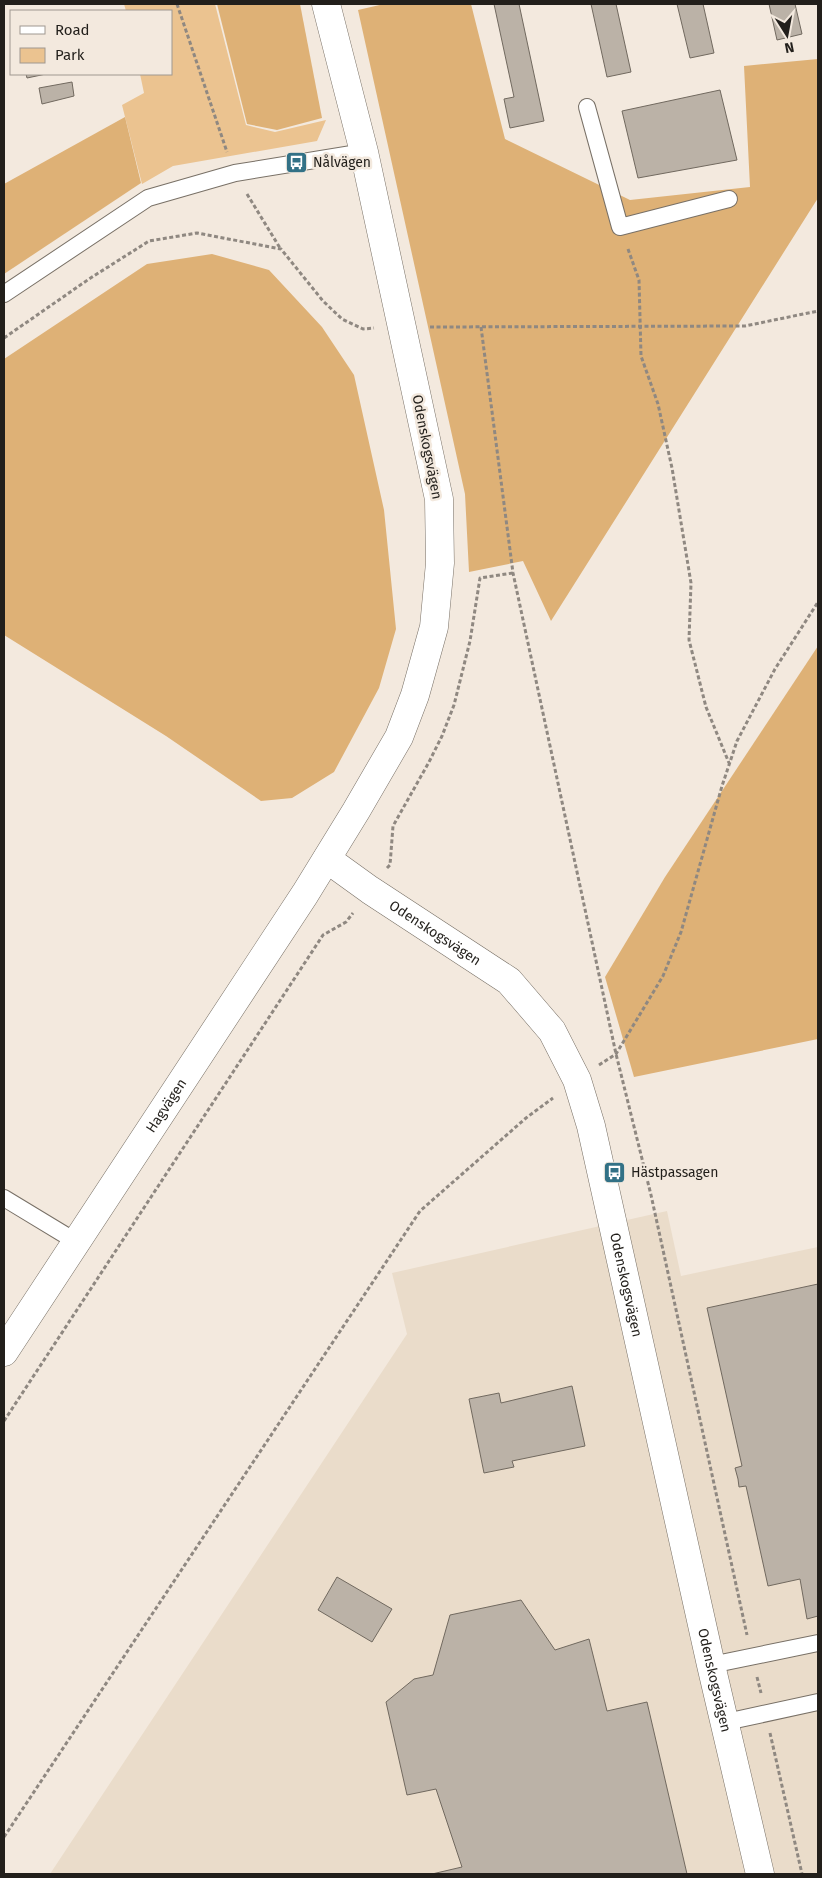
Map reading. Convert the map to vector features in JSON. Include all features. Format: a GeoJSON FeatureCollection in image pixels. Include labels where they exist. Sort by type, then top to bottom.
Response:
{"type":"FeatureCollection","features":[{"type":"Feature","properties":{"kind":"street","name":"Odenskogsvägen"},"geometry":{"type":"LineString","coordinates":[[326,4],[364,152],[439,499],[440,563],[434,628],[415,695],[399,737],[327,859],[370,890],[509,980],[552,1030],[577,1080],[591,1126],[711,1665],[726,1722],[760,1874]]}},
{"type":"Feature","properties":{"kind":"street","name":"Hagvägen"},"geometry":{"type":"LineString","coordinates":[[4,1352],[327,859]]}},
{"type":"Feature","properties":{"kind":"lane"},"geometry":{"type":"LineString","coordinates":[[587,107],[620,227],[729,199]]}},
{"type":"Feature","properties":{"kind":"lane"},"geometry":{"type":"LineString","coordinates":[[4,294],[148,198],[235,173],[364,152]]}},
{"type":"Feature","properties":{"kind":"lane"},"geometry":{"type":"LineString","coordinates":[[4,1198],[75,1241]]}},
{"type":"Feature","properties":{"kind":"lane"},"geometry":{"type":"LineString","coordinates":[[711,1665],[818,1643]]}},
{"type":"Feature","properties":{"kind":"lane"},"geometry":{"type":"LineString","coordinates":[[726,1722],[818,1702]]}},
{"type":"Feature","properties":{"kind":"path"},"geometry":{"type":"LineString","coordinates":[[177,4],[235,173],[280,249]]}},
{"type":"Feature","properties":{"kind":"path"},"geometry":{"type":"LineString","coordinates":[[620,227],[638,280],[642,356],[658,404],[674,478],[691,583],[689,640],[706,707],[729,763]]}},
{"type":"Feature","properties":{"kind":"path"},"geometry":{"type":"LineString","coordinates":[[481,327],[513,573],[616,1054],[651,1195],[752,1657],[802,1874]]}},
{"type":"Feature","properties":{"kind":"path"},"geometry":{"type":"LineString","coordinates":[[4,1421],[323,935],[346,922],[390,865],[393,826],[429,762],[454,705],[470,641],[480,578],[513,573]]}},
{"type":"Feature","properties":{"kind":"path"},"geometry":{"type":"LineString","coordinates":[[4,1837],[420,1211],[526,1118],[616,1054],[663,976],[681,932],[737,740],[775,669],[818,602]]}},
{"type":"Feature","properties":{"kind":"shaded area"},"geometry":{"type":"Polygon","coordinates":[[[217,4],[300,4],[322,118],[277,130],[247,124],[217,4]]]}},
{"type":"Feature","properties":{"kind":"shaded area"},"geometry":{"type":"Polygon","coordinates":[[[384,4],[471,4],[505,139],[630,200],[750,187],[744,66],[818,59],[818,198],[551,621],[523,561],[469,572],[465,494],[358,10],[384,4]]]}},
{"type":"Feature","properties":{"kind":"shaded area"},"geometry":{"type":"Polygon","coordinates":[[[125,117],[141,183],[4,274],[4,184],[125,117]]]}},
{"type":"Feature","properties":{"kind":"shaded area"},"geometry":{"type":"Polygon","coordinates":[[[212,254],[269,270],[322,327],[354,375],[384,510],[396,629],[379,688],[334,772],[292,798],[261,801],[166,736],[4,635],[4,359],[147,264],[212,254]]]}},
{"type":"Feature","properties":{"kind":"shaded area"},"geometry":{"type":"Polygon","coordinates":[[[818,646],[818,1039],[634,1077],[605,977],[665,877],[818,646]]]}},
{"type":"Feature","properties":{"kind":"shaded area"},"geometry":{"type":"Polygon","coordinates":[[[667,1211],[681,1276],[818,1247],[818,1874],[50,1874],[407,1334],[392,1273],[667,1211]]]}},
{"type":"Feature","properties":{"kind":"green space"},"geometry":{"type":"Polygon","coordinates":[[[124,4],[215,4],[246,125],[275,132],[326,120],[317,141],[173,166],[142,184],[122,105],[144,93],[140,75],[172,75],[172,10],[126,10],[124,4]]]}},
{"type":"Feature","properties":{"kind":"building"},"geometry":{"type":"Polygon","coordinates":[[[494,4],[519,4],[544,121],[510,128],[504,99],[514,97],[494,4]]]}},
{"type":"Feature","properties":{"kind":"building"},"geometry":{"type":"Polygon","coordinates":[[[591,4],[616,4],[631,72],[607,77],[591,4]]]}},
{"type":"Feature","properties":{"kind":"building"},"geometry":{"type":"Polygon","coordinates":[[[677,4],[703,4],[714,53],[690,58],[677,4]]]}},
{"type":"Feature","properties":{"kind":"building"},"geometry":{"type":"Polygon","coordinates":[[[769,4],[795,4],[802,34],[777,40],[769,4]]]}},
{"type":"Feature","properties":{"kind":"building"},"geometry":{"type":"Polygon","coordinates":[[[26,75],[41,75],[27,78],[26,75]]]}},
{"type":"Feature","properties":{"kind":"building"},"geometry":{"type":"Polygon","coordinates":[[[72,82],[74,96],[42,104],[39,88],[72,82]]]}},
{"type":"Feature","properties":{"kind":"building"},"geometry":{"type":"Polygon","coordinates":[[[720,90],[737,160],[638,178],[622,111],[720,90]]]}},
{"type":"Feature","properties":{"kind":"building"},"geometry":{"type":"Polygon","coordinates":[[[818,1284],[818,1616],[807,1619],[800,1579],[768,1586],[746,1486],[739,1487],[735,1468],[742,1466],[707,1308],[818,1284]]]}},
{"type":"Feature","properties":{"kind":"building"},"geometry":{"type":"Polygon","coordinates":[[[572,1386],[585,1446],[512,1461],[514,1467],[484,1473],[469,1399],[499,1393],[501,1403],[572,1386]]]}},
{"type":"Feature","properties":{"kind":"building"},"geometry":{"type":"Polygon","coordinates":[[[337,1577],[392,1609],[372,1642],[318,1610],[337,1577]]]}},
{"type":"Feature","properties":{"kind":"building"},"geometry":{"type":"Polygon","coordinates":[[[521,1600],[555,1650],[589,1639],[607,1711],[647,1702],[687,1874],[432,1874],[462,1867],[436,1789],[407,1795],[386,1702],[414,1679],[433,1675],[450,1615],[521,1600]]]}},
{"type":"Feature","properties":{"kind":"place","name":"Nålvägen"},"geometry":{"type":"Point","coordinates":[297,162]}},
{"type":"Feature","properties":{"kind":"place","name":"Hästpassagen"},"geometry":{"type":"Point","coordinates":[615,1172]}}]}
